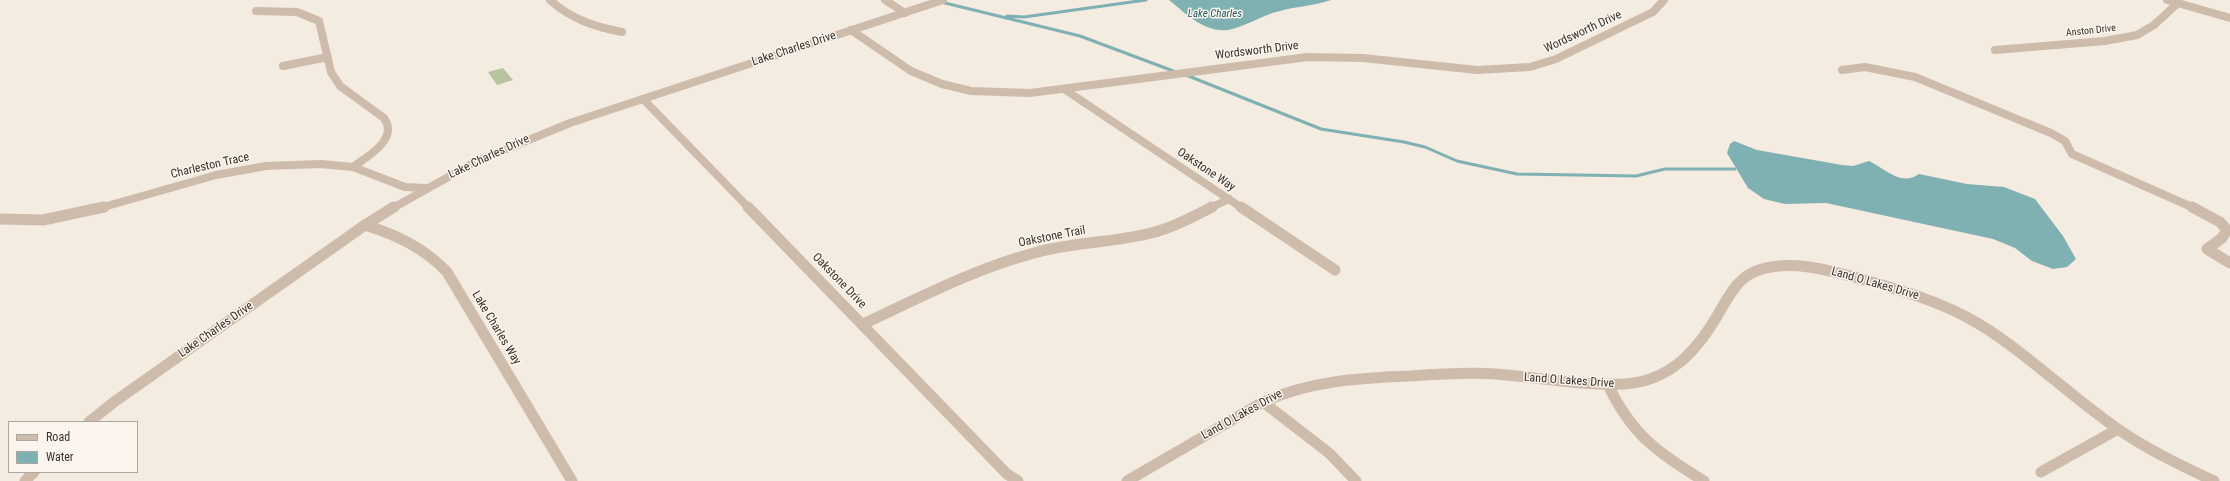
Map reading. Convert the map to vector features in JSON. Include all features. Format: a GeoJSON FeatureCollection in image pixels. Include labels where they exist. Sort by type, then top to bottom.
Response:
{"type":"FeatureCollection","features":[{"type":"Feature","properties":{"kind":"street"},"geometry":{"type":"LineString","coordinates":[[550,0],[571,18],[606,29],[622,32]]}},
{"type":"Feature","properties":{"kind":"street"},"geometry":{"type":"LineString","coordinates":[[885,0],[905,12]]}},
{"type":"Feature","properties":{"kind":"street","name":"Lake Charles Drive"},"geometry":{"type":"LineString","coordinates":[[90,421],[114,402],[365,225],[426,188],[475,162],[526,139],[943,0]]}},
{"type":"Feature","properties":{"kind":"street","name":"Wordsworth Drive"},"geometry":{"type":"LineString","coordinates":[[851,30],[911,71],[942,84],[971,91],[1030,93],[1308,56],[1363,58],[1477,70],[1530,67],[1556,59],[1653,12],[1664,0]]}},
{"type":"Feature","properties":{"kind":"street"},"geometry":{"type":"LineString","coordinates":[[2167,0],[2230,18]]}},
{"type":"Feature","properties":{"kind":"street","name":"Anston Drive"},"geometry":{"type":"LineString","coordinates":[[1995,50],[2105,41],[2137,34],[2154,25],[2178,4]]}},
{"type":"Feature","properties":{"kind":"street"},"geometry":{"type":"LineString","coordinates":[[256,12],[294,12],[314,17],[319,20],[331,72],[340,86],[384,118],[389,125],[389,134],[376,150],[353,168]]}},
{"type":"Feature","properties":{"kind":"street"},"geometry":{"type":"LineString","coordinates":[[283,66],[328,57]]}},
{"type":"Feature","properties":{"kind":"street"},"geometry":{"type":"LineString","coordinates":[[1842,70],[1865,67],[1915,77],[2042,128],[2059,137],[2069,145],[2072,154],[2203,212],[2220,222],[2226,230],[2222,238],[2207,249],[2230,263]]}},
{"type":"Feature","properties":{"kind":"street","name":"Oakstone Way"},"geometry":{"type":"LineString","coordinates":[[1064,89],[1335,270]]}},
{"type":"Feature","properties":{"kind":"street","name":"Oakstone Drive"},"geometry":{"type":"LineString","coordinates":[[643,99],[1007,474],[1018,481]]}},
{"type":"Feature","properties":{"kind":"street","name":"Charleston Trace"},"geometry":{"type":"LineString","coordinates":[[0,219],[43,220],[87,212],[216,175],[266,166],[321,164],[353,168],[405,187],[426,188]]}},
{"type":"Feature","properties":{"kind":"street","name":"Oakstone Trail"},"geometry":{"type":"LineString","coordinates":[[863,324],[1015,258],[1057,247],[1121,239],[1152,233],[1180,223],[1229,199]]}},
{"type":"Feature","properties":{"kind":"street","name":"Lake Charles Way"},"geometry":{"type":"LineString","coordinates":[[365,225],[392,233],[416,244],[435,258],[448,272],[572,481]]}},
{"type":"Feature","properties":{"kind":"street","name":"Land O Lakes Drive"},"geometry":{"type":"LineString","coordinates":[[1127,481],[1264,402],[1283,392],[1303,385],[1336,379],[1479,373],[1608,385],[1650,380],[1666,374],[1679,366],[1704,340],[1733,287],[1745,275],[1770,267],[1800,266],[1830,271],[1903,290],[1956,311],[1997,336],[2118,429],[2148,448],[2214,481]]}},
{"type":"Feature","properties":{"kind":"street"},"geometry":{"type":"LineString","coordinates":[[1608,385],[1626,421],[1642,438],[1663,455],[1704,481]]}},
{"type":"Feature","properties":{"kind":"street"},"geometry":{"type":"LineString","coordinates":[[1264,402],[1318,444],[1356,481]]}},
{"type":"Feature","properties":{"kind":"street"},"geometry":{"type":"LineString","coordinates":[[2041,472],[2118,429]]}},
{"type":"Feature","properties":{"kind":"street"},"geometry":{"type":"LineString","coordinates":[[25,481],[33,473]]}},
{"type":"Feature","properties":{"kind":"green space"},"geometry":{"type":"Polygon","coordinates":[[[503,68],[513,80],[497,85],[488,72],[503,68]]]}},
{"type":"Feature","properties":{"kind":"water","name":"Lake Charles"},"geometry":{"type":"Polygon","coordinates":[[[1169,0],[1331,0],[1280,11],[1247,24],[1228,30],[1220,30],[1203,25],[1196,21],[1169,0]]]}},
{"type":"Feature","properties":{"kind":"water"},"geometry":{"type":"Polygon","coordinates":[[[1734,141],[1757,150],[1842,165],[1853,166],[1869,161],[1900,178],[1912,178],[1919,174],[1967,184],[2004,187],[2035,199],[2063,236],[2076,259],[2067,267],[2053,269],[2032,261],[2015,248],[1993,239],[1826,203],[1785,204],[1764,199],[1748,188],[1727,153],[1730,144],[1734,141]]]}},
{"type":"Feature","properties":{"kind":"waterway"},"geometry":{"type":"LineString","coordinates":[[1007,16],[1024,17],[1146,0]]}},
{"type":"Feature","properties":{"kind":"waterway"},"geometry":{"type":"LineString","coordinates":[[941,2],[1080,36],[1176,72]]}},
{"type":"Feature","properties":{"kind":"waterway"},"geometry":{"type":"LineString","coordinates":[[1186,75],[1321,129],[1404,142],[1425,147],[1457,161],[1517,174],[1636,176],[1665,169],[1735,169]]}}]}
